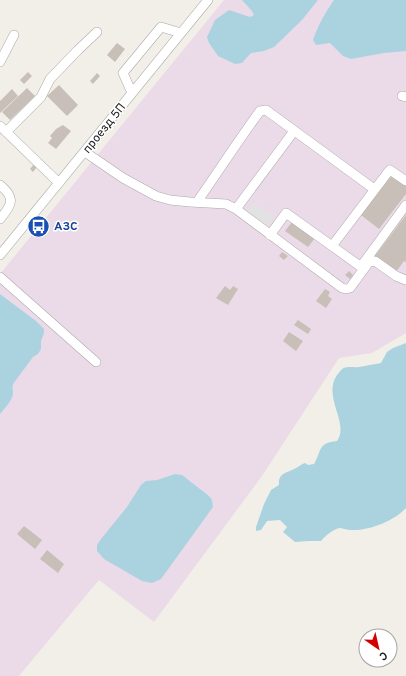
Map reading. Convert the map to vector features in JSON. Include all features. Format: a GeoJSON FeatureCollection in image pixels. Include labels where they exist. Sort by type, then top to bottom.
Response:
{"type":"FeatureCollection","features":[{"type":"Feature","properties":{"kind":"street","name":"проезд 5П"},"geometry":{"type":"LineString","coordinates":[[0,255],[208,0]]}},
{"type":"Feature","properties":{"kind":"street"},"geometry":{"type":"LineString","coordinates":[[132,93],[123,73],[146,44],[160,27],[181,33]]}},
{"type":"Feature","properties":{"kind":"street"},"geometry":{"type":"LineString","coordinates":[[59,182],[3,129],[41,97],[50,79],[97,32]]}},
{"type":"Feature","properties":{"kind":"street"},"geometry":{"type":"LineString","coordinates":[[0,62],[14,35]]}},
{"type":"Feature","properties":{"kind":"street"},"geometry":{"type":"LineString","coordinates":[[196,202],[222,166],[238,140],[260,111],[266,110],[374,189]]}},
{"type":"Feature","properties":{"kind":"street"},"geometry":{"type":"LineString","coordinates":[[236,209],[294,131]]}},
{"type":"Feature","properties":{"kind":"street"},"geometry":{"type":"LineString","coordinates":[[85,152],[122,178],[156,196],[170,200],[226,204],[236,209],[342,288],[346,289],[350,288],[362,268],[406,205]]}},
{"type":"Feature","properties":{"kind":"street"},"geometry":{"type":"LineString","coordinates":[[332,246],[390,170],[406,181]]}},
{"type":"Feature","properties":{"kind":"street"},"geometry":{"type":"LineString","coordinates":[[0,185],[7,191],[11,198],[10,204],[0,219]]}},
{"type":"Feature","properties":{"kind":"street"},"geometry":{"type":"LineString","coordinates":[[270,235],[286,213],[362,268]]}},
{"type":"Feature","properties":{"kind":"street"},"geometry":{"type":"LineString","coordinates":[[362,268],[370,262],[375,262],[396,276],[406,280]]}},
{"type":"Feature","properties":{"kind":"street"},"geometry":{"type":"LineString","coordinates":[[0,277],[96,362]]}},
{"type":"Feature","properties":{"kind":"shaded area"},"geometry":{"type":"Polygon","coordinates":[[[224,0],[406,0],[406,333],[372,353],[339,358],[262,476],[154,622],[99,580],[19,676],[0,676],[0,274],[224,0]]]}},
{"type":"Feature","properties":{"kind":"shaded area"},"geometry":{"type":"Polygon","coordinates":[[[253,202],[274,217],[266,227],[245,212],[253,202]]]}},
{"type":"Feature","properties":{"kind":"water"},"geometry":{"type":"Polygon","coordinates":[[[242,0],[318,0],[302,20],[274,47],[264,51],[251,53],[242,63],[235,64],[218,56],[209,43],[207,37],[215,20],[229,10],[250,17],[254,15],[242,0]]]}},
{"type":"Feature","properties":{"kind":"water"},"geometry":{"type":"Polygon","coordinates":[[[334,0],[406,0],[406,51],[351,59],[343,56],[330,43],[316,45],[313,40],[315,35],[322,19],[334,0]]]}},
{"type":"Feature","properties":{"kind":"water"},"geometry":{"type":"Polygon","coordinates":[[[0,294],[36,321],[44,329],[44,333],[41,341],[41,349],[38,354],[33,357],[13,384],[12,397],[8,405],[0,414],[0,294]]]}},
{"type":"Feature","properties":{"kind":"water"},"geometry":{"type":"Polygon","coordinates":[[[406,343],[406,508],[395,517],[381,524],[358,530],[339,528],[329,533],[321,541],[295,542],[283,532],[287,527],[280,520],[267,521],[261,530],[256,531],[264,504],[271,490],[279,485],[282,475],[304,463],[308,465],[314,464],[323,446],[337,441],[340,434],[340,426],[332,392],[333,383],[337,375],[346,367],[357,367],[381,363],[387,352],[406,343]]]}},
{"type":"Feature","properties":{"kind":"water"},"geometry":{"type":"Polygon","coordinates":[[[175,474],[182,475],[209,496],[212,500],[213,507],[161,579],[152,583],[142,581],[104,559],[97,551],[97,545],[127,507],[141,485],[146,481],[157,480],[175,474]]]}},
{"type":"Feature","properties":{"kind":"building"},"geometry":{"type":"Polygon","coordinates":[[[117,43],[125,49],[115,62],[107,55],[117,43]]]}},
{"type":"Feature","properties":{"kind":"building"},"geometry":{"type":"Polygon","coordinates":[[[28,72],[32,76],[24,84],[20,80],[28,72]]]}},
{"type":"Feature","properties":{"kind":"building"},"geometry":{"type":"Polygon","coordinates":[[[97,73],[100,76],[93,84],[90,81],[97,73]]]}},
{"type":"Feature","properties":{"kind":"building"},"geometry":{"type":"Polygon","coordinates":[[[59,85],[78,105],[67,116],[47,96],[59,85]]]}},
{"type":"Feature","properties":{"kind":"building"},"geometry":{"type":"Polygon","coordinates":[[[27,88],[35,96],[10,120],[2,112],[27,88]]]}},
{"type":"Feature","properties":{"kind":"building"},"geometry":{"type":"Polygon","coordinates":[[[12,89],[18,96],[0,113],[0,101],[12,89]]]}},
{"type":"Feature","properties":{"kind":"building"},"geometry":{"type":"Polygon","coordinates":[[[63,125],[71,131],[56,149],[48,143],[52,138],[50,136],[56,129],[63,125]]]}},
{"type":"Feature","properties":{"kind":"building"},"geometry":{"type":"Polygon","coordinates":[[[34,164],[37,167],[33,172],[30,169],[34,164]]]}},
{"type":"Feature","properties":{"kind":"building"},"geometry":{"type":"Polygon","coordinates":[[[392,175],[406,185],[406,194],[379,229],[361,215],[392,175]]]}},
{"type":"Feature","properties":{"kind":"building"},"geometry":{"type":"Polygon","coordinates":[[[406,215],[406,262],[404,261],[396,272],[375,256],[406,215]]]}},
{"type":"Feature","properties":{"kind":"building"},"geometry":{"type":"Polygon","coordinates":[[[292,222],[315,238],[308,247],[285,231],[292,222]]]}},
{"type":"Feature","properties":{"kind":"building"},"geometry":{"type":"Polygon","coordinates":[[[282,252],[288,256],[284,260],[279,256],[282,252]]]}},
{"type":"Feature","properties":{"kind":"building"},"geometry":{"type":"Polygon","coordinates":[[[349,271],[353,275],[350,279],[345,275],[349,271]]]}},
{"type":"Feature","properties":{"kind":"building"},"geometry":{"type":"Polygon","coordinates":[[[225,286],[230,290],[233,286],[238,289],[228,305],[216,298],[225,286]]]}},
{"type":"Feature","properties":{"kind":"building"},"geometry":{"type":"Polygon","coordinates":[[[325,289],[330,292],[328,296],[332,299],[326,308],[316,301],[325,289]]]}},
{"type":"Feature","properties":{"kind":"building"},"geometry":{"type":"Polygon","coordinates":[[[298,320],[311,329],[308,334],[294,325],[298,320]]]}},
{"type":"Feature","properties":{"kind":"building"},"geometry":{"type":"Polygon","coordinates":[[[289,332],[303,341],[296,351],[283,341],[289,332]]]}},
{"type":"Feature","properties":{"kind":"building"},"geometry":{"type":"Polygon","coordinates":[[[24,526],[42,540],[35,549],[17,534],[24,526]]]}},
{"type":"Feature","properties":{"kind":"building"},"geometry":{"type":"Polygon","coordinates":[[[47,550],[64,564],[58,573],[40,559],[47,550]]]}},
{"type":"Feature","properties":{"kind":"place","name":"АЗС"},"geometry":{"type":"Point","coordinates":[39,226]}}]}
